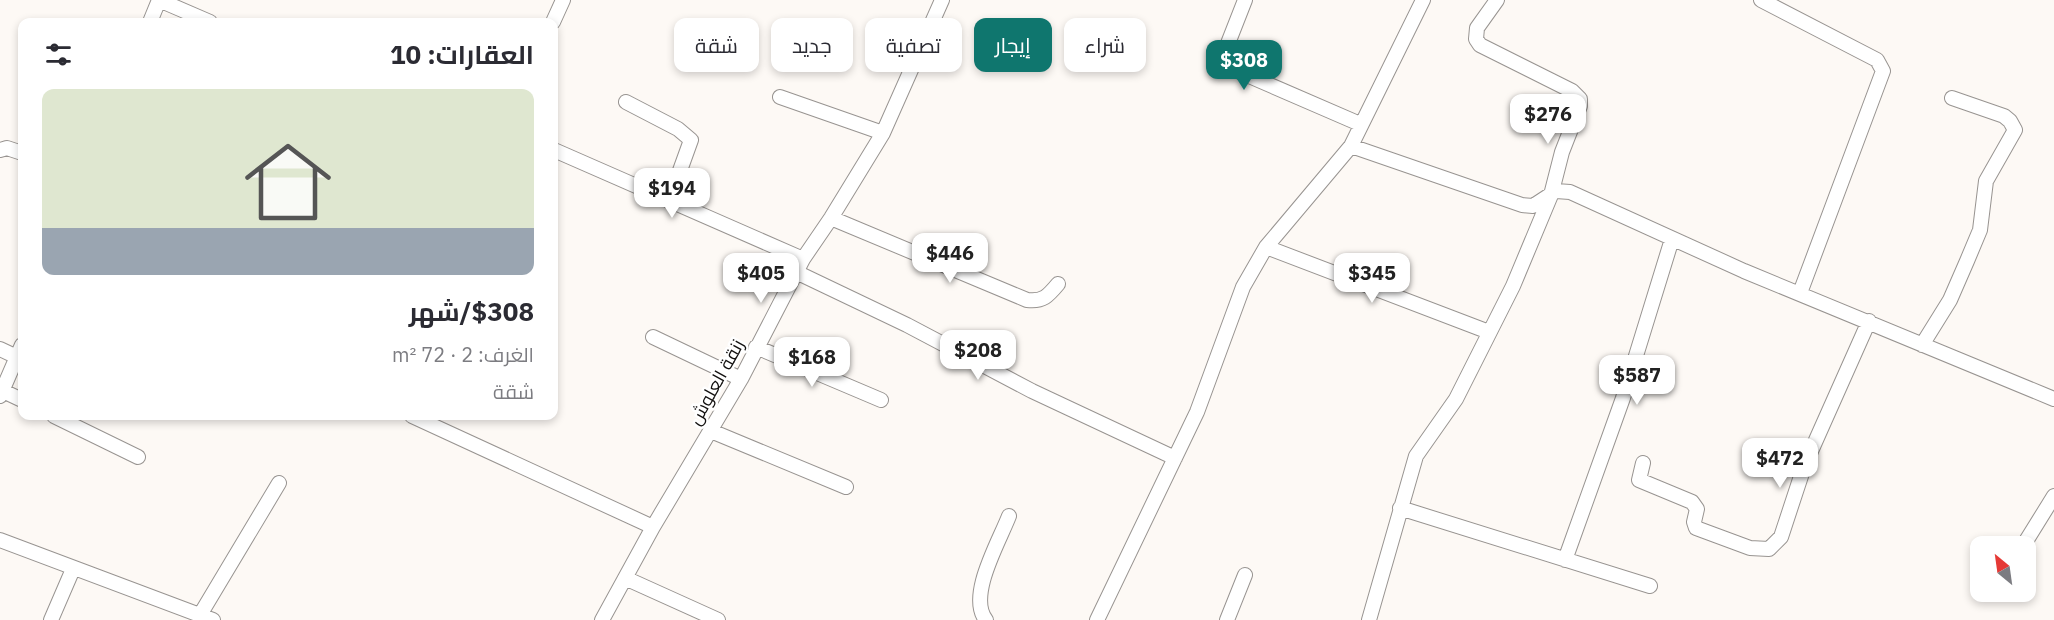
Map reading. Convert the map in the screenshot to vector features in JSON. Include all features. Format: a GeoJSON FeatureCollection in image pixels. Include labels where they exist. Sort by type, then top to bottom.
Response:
{"type":"FeatureCollection","features":[{"type":"Feature","properties":{"kind":"street"},"geometry":{"type":"LineString","coordinates":[[152,18],[159,0],[201,18]]}},
{"type":"Feature","properties":{"kind":"street"},"geometry":{"type":"LineString","coordinates":[[555,18],[562,0]]}},
{"type":"Feature","properties":{"kind":"street"},"geometry":{"type":"LineString","coordinates":[[1245,0],[1225,51],[1226,63],[1233,69],[1360,124]]}},
{"type":"Feature","properties":{"kind":"street"},"geometry":{"type":"LineString","coordinates":[[1097,620],[1197,412],[1243,287],[1266,247],[1351,146],[1423,0]]}},
{"type":"Feature","properties":{"kind":"street"},"geometry":{"type":"LineString","coordinates":[[1369,620],[1416,456],[1456,399],[1513,286],[1551,195],[1580,99],[1572,91],[1480,45],[1476,39],[1477,28],[1497,0]]}},
{"type":"Feature","properties":{"kind":"street"},"geometry":{"type":"LineString","coordinates":[[1761,0],[1877,60],[1883,71],[1800,293]]}},
{"type":"Feature","properties":{"kind":"street","name":"زنقة العلوش"},"geometry":{"type":"LineString","coordinates":[[602,620],[653,527],[741,380],[799,266],[831,219],[883,133],[938,1]]}},
{"type":"Feature","properties":{"kind":"street"},"geometry":{"type":"LineString","coordinates":[[780,97],[883,133]]}},
{"type":"Feature","properties":{"kind":"street"},"geometry":{"type":"LineString","coordinates":[[1922,345],[1950,300],[1967,261],[1980,230],[1986,181],[2015,130],[2004,116],[1952,98]]}},
{"type":"Feature","properties":{"kind":"street"},"geometry":{"type":"LineString","coordinates":[[626,102],[678,129],[691,140],[669,201]]}},
{"type":"Feature","properties":{"kind":"street"},"geometry":{"type":"LineString","coordinates":[[1351,146],[1522,205],[1538,205],[1562,190],[1570,192],[1672,239],[2054,399]]}},
{"type":"Feature","properties":{"kind":"street"},"geometry":{"type":"LineString","coordinates":[[0,150],[7,148],[18,152]]}},
{"type":"Feature","properties":{"kind":"street"},"geometry":{"type":"LineString","coordinates":[[558,152],[669,201],[799,266],[1032,392],[1175,458]]}},
{"type":"Feature","properties":{"kind":"street"},"geometry":{"type":"LineString","coordinates":[[831,219],[1027,300],[1039,302],[1047,297],[1058,284]]}},
{"type":"Feature","properties":{"kind":"street"},"geometry":{"type":"LineString","coordinates":[[1565,560],[1623,398],[1672,239]]}},
{"type":"Feature","properties":{"kind":"street"},"geometry":{"type":"LineString","coordinates":[[1266,247],[1489,332]]}},
{"type":"Feature","properties":{"kind":"street"},"geometry":{"type":"LineString","coordinates":[[1643,463],[1639,480],[1692,502],[1697,508],[1695,525],[1699,530],[1760,551],[1777,544],[1804,467],[1869,321]]}},
{"type":"Feature","properties":{"kind":"street"},"geometry":{"type":"LineString","coordinates":[[653,337],[741,380]]}},
{"type":"Feature","properties":{"kind":"street"},"geometry":{"type":"LineString","coordinates":[[756,347],[881,400]]}},
{"type":"Feature","properties":{"kind":"street"},"geometry":{"type":"LineString","coordinates":[[0,350],[18,351]]}},
{"type":"Feature","properties":{"kind":"street"},"geometry":{"type":"LineString","coordinates":[[18,355],[1,393],[18,399]]}},
{"type":"Feature","properties":{"kind":"street"},"geometry":{"type":"LineString","coordinates":[[62,420],[138,457]]}},
{"type":"Feature","properties":{"kind":"street"},"geometry":{"type":"LineString","coordinates":[[421,420],[653,527]]}},
{"type":"Feature","properties":{"kind":"street"},"geometry":{"type":"LineString","coordinates":[[711,431],[846,487]]}},
{"type":"Feature","properties":{"kind":"street"},"geometry":{"type":"LineString","coordinates":[[0,540],[206,617],[279,483]]}},
{"type":"Feature","properties":{"kind":"street"},"geometry":{"type":"LineString","coordinates":[[2029,536],[2054,495]]}},
{"type":"Feature","properties":{"kind":"street"},"geometry":{"type":"LineString","coordinates":[[1400,508],[1650,586]]}},
{"type":"Feature","properties":{"kind":"street"},"geometry":{"type":"LineString","coordinates":[[986,620],[979,606],[979,591],[1009,516]]}},
{"type":"Feature","properties":{"kind":"street"},"geometry":{"type":"LineString","coordinates":[[51,620],[73,569]]}},
{"type":"Feature","properties":{"kind":"street"},"geometry":{"type":"LineString","coordinates":[[1227,620],[1245,575]]}},
{"type":"Feature","properties":{"kind":"street"},"geometry":{"type":"LineString","coordinates":[[625,578],[718,620]]}}]}
